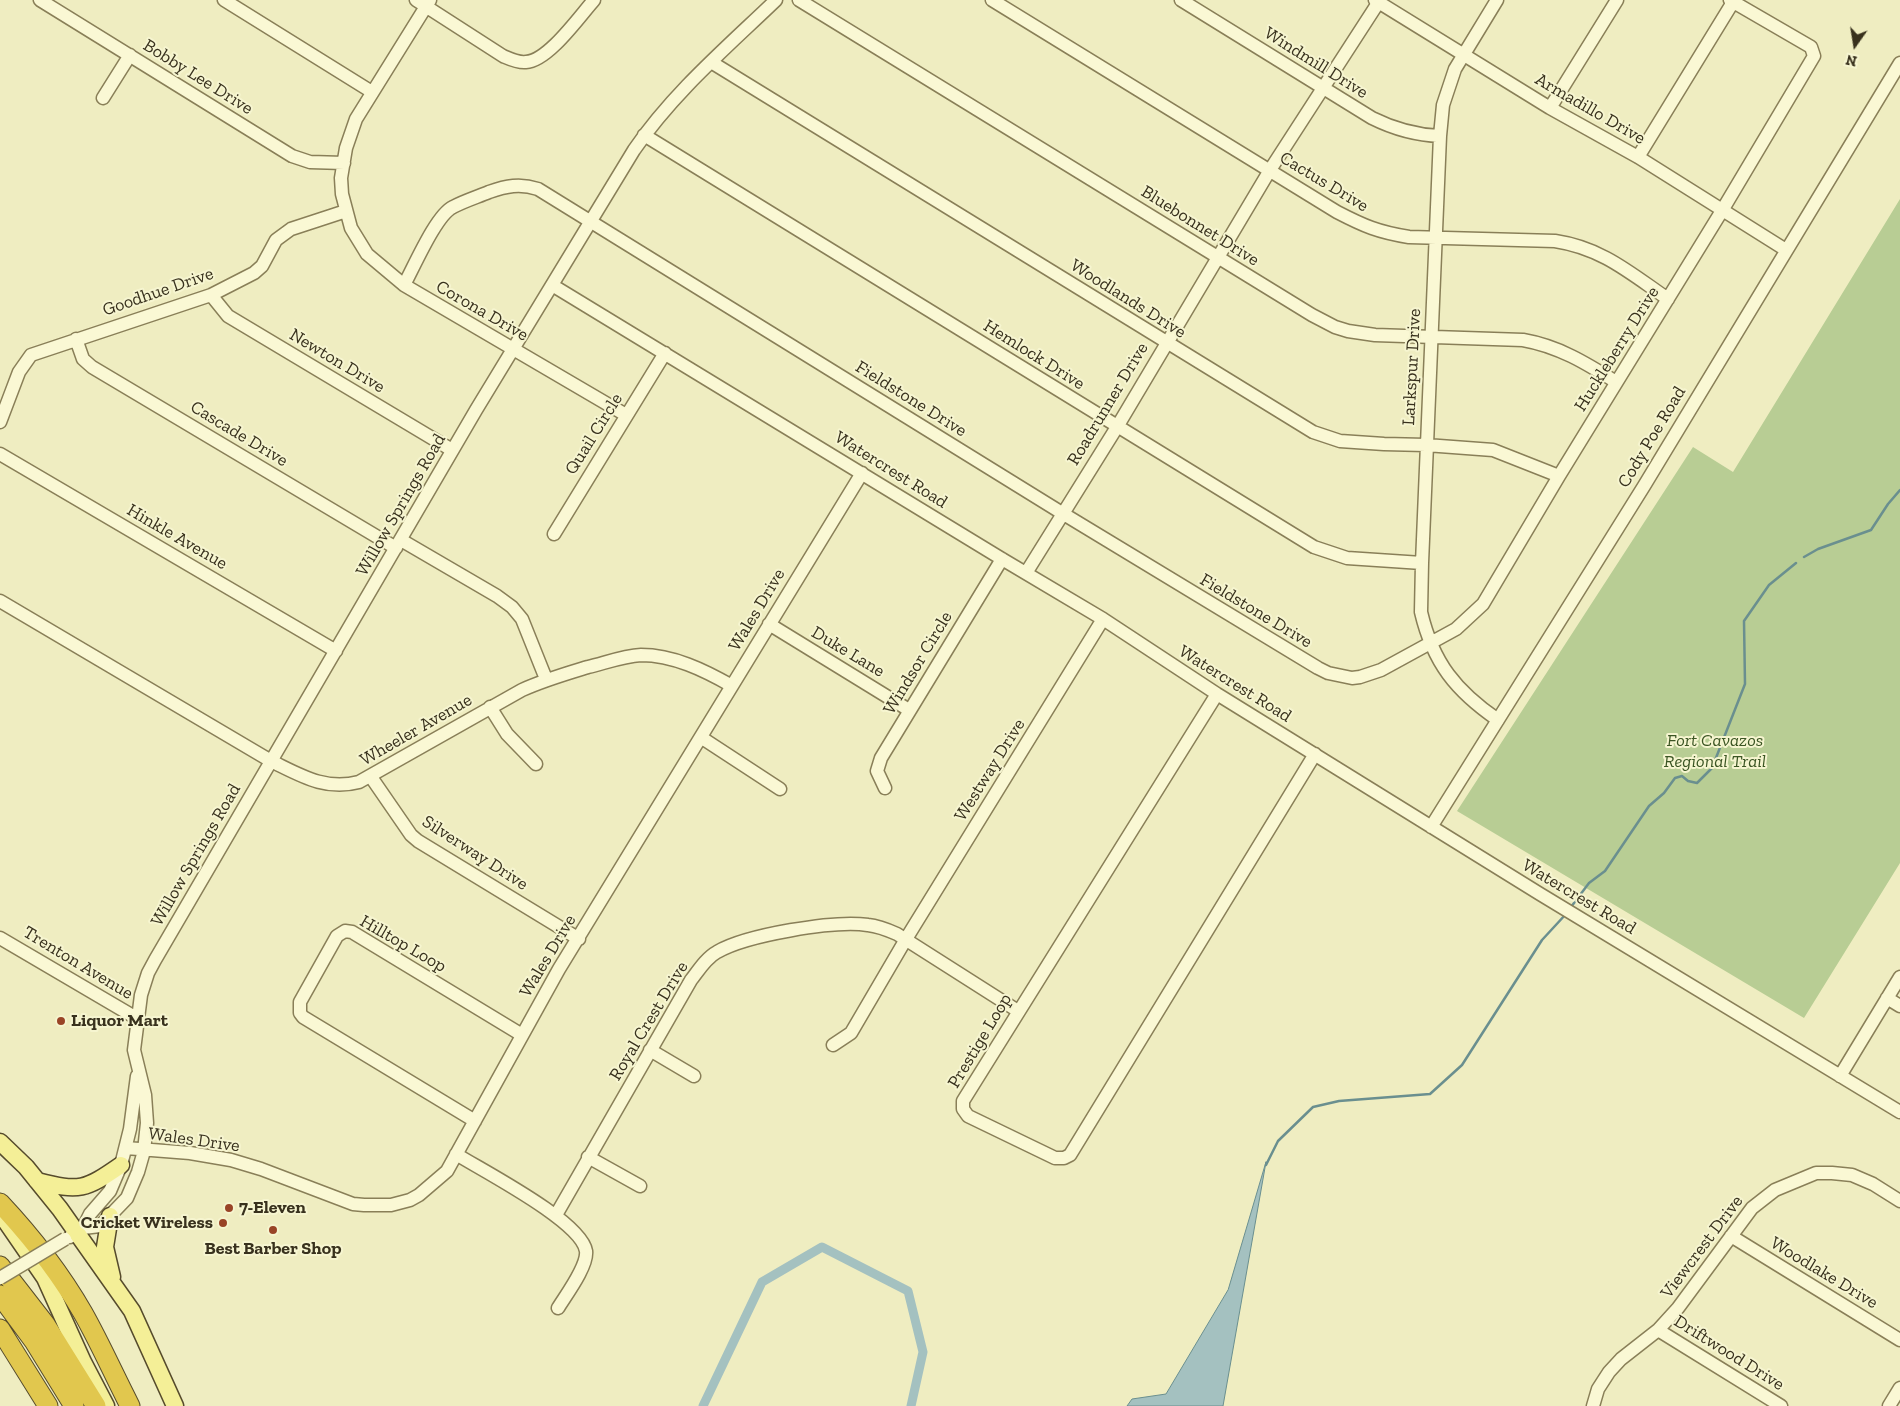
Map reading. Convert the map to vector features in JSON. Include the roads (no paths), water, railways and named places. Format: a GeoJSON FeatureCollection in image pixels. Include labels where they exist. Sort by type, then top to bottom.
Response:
{"type":"FeatureCollection","features":[{"type":"Feature","properties":{"kind":"highway"},"geometry":{"type":"LineString","coordinates":[[0,1202],[22,1227],[63,1282],[83,1314],[130,1406]]}},
{"type":"Feature","properties":{"kind":"highway"},"geometry":{"type":"LineString","coordinates":[[0,1266],[45,1324],[75,1369],[96,1406]]}},
{"type":"Feature","properties":{"kind":"highway"},"geometry":{"type":"LineString","coordinates":[[0,1295],[34,1341],[74,1406]]}},
{"type":"Feature","properties":{"kind":"highway"},"geometry":{"type":"LineString","coordinates":[[0,1329],[48,1406]]}},
{"type":"Feature","properties":{"kind":"main road"},"geometry":{"type":"LineString","coordinates":[[0,1142],[26,1167],[37,1181],[132,1311],[175,1406]]}},
{"type":"Feature","properties":{"kind":"main road"},"geometry":{"type":"LineString","coordinates":[[37,1181],[65,1188],[82,1187],[97,1182],[121,1165]]}},
{"type":"Feature","properties":{"kind":"main road"},"geometry":{"type":"LineString","coordinates":[[0,1214],[45,1278],[83,1362],[106,1406]]}},
{"type":"Feature","properties":{"kind":"main road"},"geometry":{"type":"LineString","coordinates":[[110,1216],[105,1247],[115,1286]]}},
{"type":"Feature","properties":{"kind":"street","name":"Bobby Lee Drive"},"geometry":{"type":"LineString","coordinates":[[40,0],[292,156],[310,162],[344,163]]}},
{"type":"Feature","properties":{"kind":"street"},"geometry":{"type":"LineString","coordinates":[[224,0],[372,92]]}},
{"type":"Feature","properties":{"kind":"street"},"geometry":{"type":"LineString","coordinates":[[424,2],[503,56],[515,62],[526,62],[535,60],[548,51],[594,0]]}},
{"type":"Feature","properties":{"kind":"street","name":"Willow Springs Road"},"geometry":{"type":"LineString","coordinates":[[75,1233],[100,1226],[130,1193],[144,1151],[147,1123],[144,1095],[134,1050],[141,995],[148,973],[452,450],[644,135],[682,89],[776,0]]}},
{"type":"Feature","properties":{"kind":"street","name":"Bluebonnet Drive"},"geometry":{"type":"LineString","coordinates":[[799,0],[1312,315],[1335,327],[1375,335],[1523,340],[1541,344],[1584,362],[1616,382]]}},
{"type":"Feature","properties":{"kind":"street","name":"Cactus Drive"},"geometry":{"type":"LineString","coordinates":[[992,0],[1337,212],[1372,229],[1408,237],[1555,241],[1577,244],[1611,259],[1668,298]]}},
{"type":"Feature","properties":{"kind":"street","name":"Windmill Drive"},"geometry":{"type":"LineString","coordinates":[[1181,0],[1388,126],[1415,134],[1440,136]]}},
{"type":"Feature","properties":{"kind":"street","name":"Larkspur Drive"},"geometry":{"type":"LineString","coordinates":[[1497,0],[1463,54],[1445,94],[1440,136],[1426,445],[1421,612],[1425,629],[1444,670],[1462,693],[1498,720]]}},
{"type":"Feature","properties":{"kind":"street"},"geometry":{"type":"LineString","coordinates":[[1550,108],[1617,0]]}},
{"type":"Feature","properties":{"kind":"street","name":"Roadrunner Drive"},"geometry":{"type":"LineString","coordinates":[[1026,573],[1117,427],[1270,170],[1378,1]]}},
{"type":"Feature","properties":{"kind":"street","name":"Armadillo Drive"},"geometry":{"type":"LineString","coordinates":[[1378,1],[1550,108],[1638,157],[1786,250]]}},
{"type":"Feature","properties":{"kind":"street"},"geometry":{"type":"LineString","coordinates":[[1638,157],[1732,1]]}},
{"type":"Feature","properties":{"kind":"street","name":"Huckleberry Drive"},"geometry":{"type":"LineString","coordinates":[[1431,643],[1456,629],[1483,604],[1814,56],[1811,47],[1732,1]]}},
{"type":"Feature","properties":{"kind":"street","name":"Corona Drive"},"geometry":{"type":"LineString","coordinates":[[424,2],[356,119],[346,148],[342,194],[351,228],[367,254],[404,284],[626,416]]}},
{"type":"Feature","properties":{"kind":"street"},"geometry":{"type":"LineString","coordinates":[[103,98],[130,55]]}},
{"type":"Feature","properties":{"kind":"street","name":"Woodlands Drive"},"geometry":{"type":"LineString","coordinates":[[711,62],[1313,432],[1340,441],[1494,450],[1559,476]]}},
{"type":"Feature","properties":{"kind":"street","name":"Cody Poe Road"},"geometry":{"type":"LineString","coordinates":[[1431,827],[1644,486],[1900,63]]}},
{"type":"Feature","properties":{"kind":"street","name":"Hemlock Drive"},"geometry":{"type":"LineString","coordinates":[[644,135],[1314,547],[1347,558],[1422,563]]}},
{"type":"Feature","properties":{"kind":"street","name":"Fieldstone Drive"},"geometry":{"type":"LineString","coordinates":[[404,284],[445,213],[452,207],[502,187],[522,185],[538,189],[1062,513],[1328,673],[1352,678],[1360,677],[1381,670],[1431,643]]}},
{"type":"Feature","properties":{"kind":"street","name":"Goodhue Drive"},"geometry":{"type":"LineString","coordinates":[[0,422],[19,372],[31,355],[211,295],[254,274],[262,266],[276,240],[291,229],[346,211]]}},
{"type":"Feature","properties":{"kind":"street","name":"Watercrest Road"},"geometry":{"type":"LineString","coordinates":[[552,285],[1103,619],[1217,694],[1431,827],[1900,1112]]}},
{"type":"Feature","properties":{"kind":"street","name":"Newton Drive"},"geometry":{"type":"LineString","coordinates":[[211,295],[228,316],[452,450]]}},
{"type":"Feature","properties":{"kind":"street","name":"Cascade Drive"},"geometry":{"type":"LineString","coordinates":[[76,339],[82,359],[92,367],[398,544],[497,596],[512,607],[522,619],[546,679]]}},
{"type":"Feature","properties":{"kind":"street","name":"Quail Circle"},"geometry":{"type":"LineString","coordinates":[[554,534],[665,353]]}},
{"type":"Feature","properties":{"kind":"street","name":"Hinkle Avenue"},"geometry":{"type":"LineString","coordinates":[[0,454],[336,651]]}},
{"type":"Feature","properties":{"kind":"street","name":"Wales Drive"},"geometry":{"type":"LineString","coordinates":[[126,1148],[144,1151],[190,1153],[232,1160],[261,1169],[352,1204],[391,1205],[419,1195],[447,1171],[522,1035],[579,939],[862,473]]}},
{"type":"Feature","properties":{"kind":"street","name":"Windsor Circle"},"geometry":{"type":"LineString","coordinates":[[885,788],[877,771],[881,758],[1002,559]]}},
{"type":"Feature","properties":{"kind":"street","name":"Wheeler Avenue"},"geometry":{"type":"LineString","coordinates":[[0,601],[270,761],[304,778],[326,784],[349,784],[371,777],[490,707],[546,679],[614,660],[640,655],[670,659],[688,664],[732,686]]}},
{"type":"Feature","properties":{"kind":"street","name":"Westway Drive"},"geometry":{"type":"LineString","coordinates":[[833,1045],[850,1033],[1103,619]]}},
{"type":"Feature","properties":{"kind":"street","name":"Duke Lane"},"geometry":{"type":"LineString","coordinates":[[769,624],[909,710]]}},
{"type":"Feature","properties":{"kind":"street","name":"Prestige Loop"},"geometry":{"type":"LineString","coordinates":[[1217,694],[963,1101],[963,1109],[968,1116],[1055,1158],[1064,1158],[1070,1155],[1315,754]]}},
{"type":"Feature","properties":{"kind":"street"},"geometry":{"type":"LineString","coordinates":[[490,707],[507,734],[536,764]]}},
{"type":"Feature","properties":{"kind":"street"},"geometry":{"type":"LineString","coordinates":[[702,738],[780,789]]}},
{"type":"Feature","properties":{"kind":"street","name":"Silverway Drive"},"geometry":{"type":"LineString","coordinates":[[371,777],[411,835],[418,841],[579,939]]}},
{"type":"Feature","properties":{"kind":"street","name":"Royal Crest Drive"},"geometry":{"type":"LineString","coordinates":[[556,1215],[691,980],[714,953],[726,947],[764,936],[834,925],[868,925],[886,929],[906,939],[1018,1011]]}},
{"type":"Feature","properties":{"kind":"street","name":"Hilltop Loop"},"geometry":{"type":"LineString","coordinates":[[475,1121],[303,1017],[300,1013],[300,1002],[337,936],[345,931],[352,932],[522,1035]]}},
{"type":"Feature","properties":{"kind":"street","name":"Trenton Avenue"},"geometry":{"type":"LineString","coordinates":[[0,938],[138,1019]]}},
{"type":"Feature","properties":{"kind":"street"},"geometry":{"type":"LineString","coordinates":[[1840,1076],[1900,977]]}},
{"type":"Feature","properties":{"kind":"street"},"geometry":{"type":"LineString","coordinates":[[1887,998],[1900,1006]]}},
{"type":"Feature","properties":{"kind":"street"},"geometry":{"type":"LineString","coordinates":[[650,1050],[694,1076]]}},
{"type":"Feature","properties":{"kind":"street","name":"Willow Springs Road"},"geometry":{"type":"LineString","coordinates":[[75,1233],[110,1191],[121,1165],[126,1148],[138,1071]]}},
{"type":"Feature","properties":{"kind":"street"},"geometry":{"type":"LineString","coordinates":[[456,1154],[556,1215],[580,1236],[586,1250],[584,1264],[558,1308]]}},
{"type":"Feature","properties":{"kind":"street"},"geometry":{"type":"LineString","coordinates":[[588,1158],[640,1186]]}},
{"type":"Feature","properties":{"kind":"street","name":"Viewcrest Drive"},"geometry":{"type":"LineString","coordinates":[[1593,1406],[1598,1389],[1620,1359],[1658,1330],[1689,1295],[1752,1208],[1775,1190],[1816,1173],[1852,1175],[1873,1184],[1900,1201]]}},
{"type":"Feature","properties":{"kind":"street"},"geometry":{"type":"LineString","coordinates":[[0,1278],[75,1233]]}},
{"type":"Feature","properties":{"kind":"street","name":"Woodlake Drive"},"geometry":{"type":"LineString","coordinates":[[1731,1236],[1900,1340]]}},
{"type":"Feature","properties":{"kind":"street","name":"Driftwood Drive"},"geometry":{"type":"LineString","coordinates":[[1658,1330],[1781,1406]]}},
{"type":"Feature","properties":{"kind":"street"},"geometry":{"type":"LineString","coordinates":[[1889,1406],[1900,1388]]}},
{"type":"Feature","properties":{"kind":"water"},"geometry":{"type":"Polygon","coordinates":[[[1266,1162],[1223,1406],[1127,1406],[1132,1399],[1166,1394],[1228,1290],[1266,1162]]]}},
{"type":"Feature","properties":{"kind":"waterway"},"geometry":{"type":"LineString","coordinates":[[1804,557],[1818,549],[1871,530],[1900,490]]}},
{"type":"Feature","properties":{"kind":"waterway"},"geometry":{"type":"LineString","coordinates":[[1571,907],[1589,883],[1605,871],[1649,806],[1664,793],[1675,778],[1682,776],[1688,781],[1697,783],[1712,768],[1745,684],[1744,621],[1769,585],[1796,563]]}},
{"type":"Feature","properties":{"kind":"waterway"},"geometry":{"type":"LineString","coordinates":[[1266,1165],[1278,1141],[1313,1107],[1339,1101],[1430,1094],[1462,1065],[1542,940],[1566,914]]}},
{"type":"Feature","properties":{"kind":"waterway"},"geometry":{"type":"LineString","coordinates":[[703,1406],[762,1282],[822,1247],[908,1291],[923,1352],[911,1406]]}},
{"type":"Feature","properties":{"kind":"place","name":"Liquor Mart"},"geometry":{"type":"Point","coordinates":[61,1021]}},
{"type":"Feature","properties":{"kind":"place","name":"7-Eleven"},"geometry":{"type":"Point","coordinates":[229,1208]}},
{"type":"Feature","properties":{"kind":"place","name":"Cricket Wireless"},"geometry":{"type":"Point","coordinates":[223,1223]}},
{"type":"Feature","properties":{"kind":"place","name":"Best Barber Shop"},"geometry":{"type":"Point","coordinates":[273,1230]}},
{"type":"Feature","properties":{"kind":"park label","name":"Fort Cavazos Regional Trail"},"geometry":{"type":"Point","coordinates":[1715,751]}}]}
